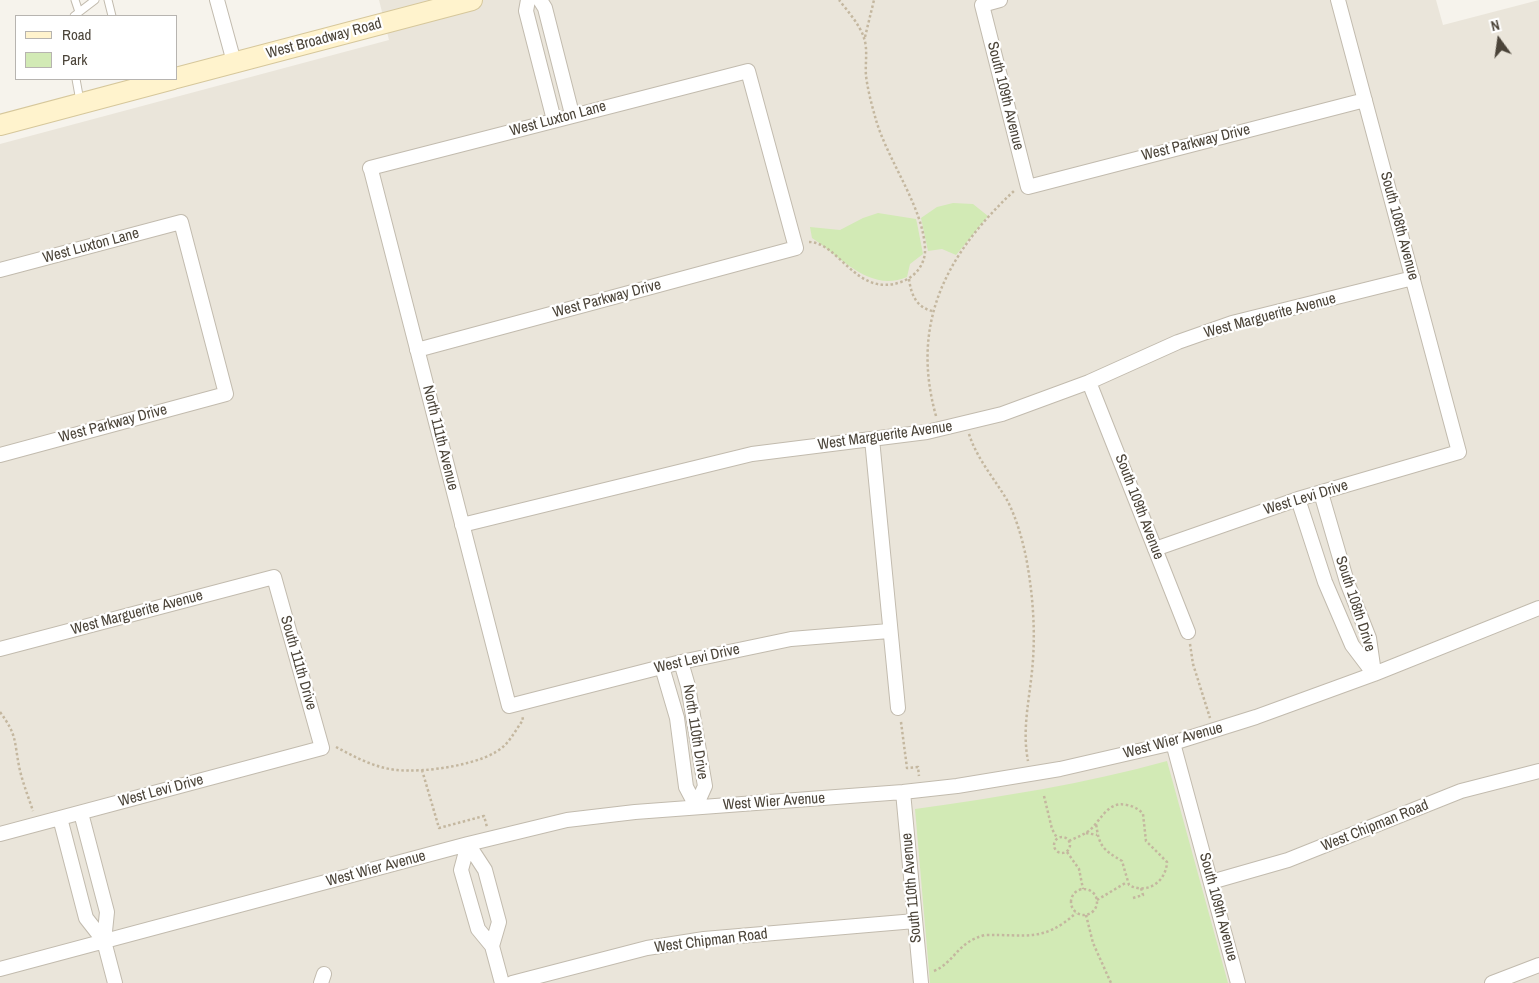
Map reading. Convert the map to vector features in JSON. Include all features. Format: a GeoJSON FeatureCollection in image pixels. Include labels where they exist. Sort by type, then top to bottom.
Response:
{"type":"FeatureCollection","features":[{"type":"Feature","properties":{"kind":"main road","name":"West Broadway Road"},"geometry":{"type":"LineString","coordinates":[[178,77],[472,0]]}},
{"type":"Feature","properties":{"kind":"main road","name":"West Broadway Road"},"geometry":{"type":"LineString","coordinates":[[0,126],[81,104],[131,84],[160,80]]}},
{"type":"Feature","properties":{"kind":"street"},"geometry":{"type":"LineString","coordinates":[[217,0],[234,62]]}},
{"type":"Feature","properties":{"kind":"street"},"geometry":{"type":"LineString","coordinates":[[528,0],[526,12],[554,120]]}},
{"type":"Feature","properties":{"kind":"street"},"geometry":{"type":"LineString","coordinates":[[540,0],[545,8],[572,114]]}},
{"type":"Feature","properties":{"kind":"street","name":"South 109th Avenue"},"geometry":{"type":"LineString","coordinates":[[1000,0],[982,5],[1028,187]]}},
{"type":"Feature","properties":{"kind":"street","name":"South 108th Avenue"},"geometry":{"type":"LineString","coordinates":[[1338,0],[1459,452]]}},
{"type":"Feature","properties":{"kind":"street","name":"West Luxton Lane"},"geometry":{"type":"LineString","coordinates":[[371,170],[370,168],[572,114],[748,71],[796,248]]}},
{"type":"Feature","properties":{"kind":"street","name":"West Parkway Drive"},"geometry":{"type":"LineString","coordinates":[[1028,187],[1365,100]]}},
{"type":"Feature","properties":{"kind":"street","name":"North 111th Avenue"},"geometry":{"type":"LineString","coordinates":[[371,170],[462,525],[515,705]]}},
{"type":"Feature","properties":{"kind":"street","name":"West Luxton Lane"},"geometry":{"type":"LineString","coordinates":[[0,270],[181,222],[226,394]]}},
{"type":"Feature","properties":{"kind":"street","name":"West Parkway Drive"},"geometry":{"type":"LineString","coordinates":[[417,350],[796,248]]}},
{"type":"Feature","properties":{"kind":"street","name":"West Marguerite Avenue"},"geometry":{"type":"LineString","coordinates":[[462,525],[752,454],[941,429],[1002,414],[1089,382],[1178,342],[1232,323],[1413,278]]}},
{"type":"Feature","properties":{"kind":"street","name":"South 109th Avenue"},"geometry":{"type":"LineString","coordinates":[[1089,382],[1188,632]]}},
{"type":"Feature","properties":{"kind":"street","name":"West Parkway Drive"},"geometry":{"type":"LineString","coordinates":[[0,455],[226,394]]}},
{"type":"Feature","properties":{"kind":"street"},"geometry":{"type":"LineString","coordinates":[[872,439],[889,631],[898,708]]}},
{"type":"Feature","properties":{"kind":"street","name":"West Levi Drive"},"geometry":{"type":"LineString","coordinates":[[1155,549],[1298,499],[1459,452]]}},
{"type":"Feature","properties":{"kind":"street","name":"South 108th Drive"},"geometry":{"type":"LineString","coordinates":[[1321,493],[1347,582],[1369,638],[1374,674]]}},
{"type":"Feature","properties":{"kind":"street","name":"South 108th Drive"},"geometry":{"type":"LineString","coordinates":[[1298,499],[1325,582],[1352,645],[1374,674]]}},
{"type":"Feature","properties":{"kind":"street","name":"West Marguerite Avenue"},"geometry":{"type":"LineString","coordinates":[[0,649],[274,577]]}},
{"type":"Feature","properties":{"kind":"street","name":"South 111th Drive"},"geometry":{"type":"LineString","coordinates":[[274,577],[322,748]]}},
{"type":"Feature","properties":{"kind":"street","name":"West Wier Avenue"},"geometry":{"type":"LineString","coordinates":[[0,969],[490,838],[567,820],[696,806],[903,792],[1031,775],[1173,743],[1374,674],[1539,608]]}},
{"type":"Feature","properties":{"kind":"street","name":"West Levi Drive"},"geometry":{"type":"LineString","coordinates":[[515,705],[681,662],[791,639],[889,631]]}},
{"type":"Feature","properties":{"kind":"street","name":"North 110th Drive"},"geometry":{"type":"LineString","coordinates":[[681,662],[688,686],[705,786],[696,806]]}},
{"type":"Feature","properties":{"kind":"street","name":"North 110th Drive"},"geometry":{"type":"LineString","coordinates":[[662,667],[677,718],[686,787],[696,806]]}},
{"type":"Feature","properties":{"kind":"street","name":"South 109th Avenue"},"geometry":{"type":"LineString","coordinates":[[1173,743],[1238,983]]}},
{"type":"Feature","properties":{"kind":"street","name":"West Levi Drive"},"geometry":{"type":"LineString","coordinates":[[0,834],[322,748]]}},
{"type":"Feature","properties":{"kind":"street","name":"West Chipman Road"},"geometry":{"type":"LineString","coordinates":[[1211,882],[1288,860],[1461,791],[1539,771]]}},
{"type":"Feature","properties":{"kind":"street","name":"South 110th Avenue"},"geometry":{"type":"LineString","coordinates":[[903,792],[921,978]]}},
{"type":"Feature","properties":{"kind":"street"},"geometry":{"type":"LineString","coordinates":[[81,813],[107,912],[104,941],[115,983]]}},
{"type":"Feature","properties":{"kind":"street"},"geometry":{"type":"LineString","coordinates":[[54,820],[86,918],[104,941]]}},
{"type":"Feature","properties":{"kind":"street"},"geometry":{"type":"LineString","coordinates":[[468,844],[485,870],[499,922],[492,946]]}},
{"type":"Feature","properties":{"kind":"street"},"geometry":{"type":"LineString","coordinates":[[468,844],[461,870],[478,929],[492,946],[502,983]]}},
{"type":"Feature","properties":{"kind":"street","name":"West Chipman Road"},"geometry":{"type":"LineString","coordinates":[[512,983],[647,948],[704,939],[915,921]]}},
{"type":"Feature","properties":{"kind":"street"},"geometry":{"type":"LineString","coordinates":[[1492,983],[1539,965]]}},
{"type":"Feature","properties":{"kind":"lane"},"geometry":{"type":"LineString","coordinates":[[76,0],[76,14]]}},
{"type":"Feature","properties":{"kind":"lane"},"geometry":{"type":"LineString","coordinates":[[76,14],[95,0]]}},
{"type":"Feature","properties":{"kind":"lane"},"geometry":{"type":"LineString","coordinates":[[108,0],[112,15]]}},
{"type":"Feature","properties":{"kind":"lane"},"geometry":{"type":"LineString","coordinates":[[76,80],[81,104]]}},
{"type":"Feature","properties":{"kind":"path"},"geometry":{"type":"LineString","coordinates":[[839,0],[864,38]]}},
{"type":"Feature","properties":{"kind":"path"},"geometry":{"type":"LineString","coordinates":[[796,248],[810,241],[826,249],[868,281],[894,284],[908,279],[917,272],[925,258],[924,237],[876,121],[866,76],[864,38],[874,0]]}},
{"type":"Feature","properties":{"kind":"path"},"geometry":{"type":"LineString","coordinates":[[941,429],[930,393],[928,374],[928,334],[932,311],[950,268],[973,236],[1014,191],[1028,187]]}},
{"type":"Feature","properties":{"kind":"path"},"geometry":{"type":"LineString","coordinates":[[908,279],[915,301],[932,311]]}},
{"type":"Feature","properties":{"kind":"path"},"geometry":{"type":"LineString","coordinates":[[966,423],[976,453],[1013,514],[1026,556],[1033,614],[1034,643],[1025,737],[1031,775]]}},
{"type":"Feature","properties":{"kind":"path"},"geometry":{"type":"LineString","coordinates":[[1188,632],[1193,664],[1214,730]]}},
{"type":"Feature","properties":{"kind":"path"},"geometry":{"type":"LineString","coordinates":[[322,748],[333,746],[368,762],[397,770],[422,770],[454,765],[493,754],[504,746],[523,720],[515,705]]}},
{"type":"Feature","properties":{"kind":"path"},"geometry":{"type":"LineString","coordinates":[[898,708],[907,768],[918,767],[918,774]]}},
{"type":"Feature","properties":{"kind":"path"},"geometry":{"type":"LineString","coordinates":[[0,712],[16,738],[19,766],[34,815],[46,811],[54,820]]}},
{"type":"Feature","properties":{"kind":"path"},"geometry":{"type":"LineString","coordinates":[[422,770],[439,828],[484,816],[490,838]]}},
{"type":"Feature","properties":{"kind":"path"},"geometry":{"type":"LineString","coordinates":[[1044,796],[1052,829],[1057,838]]}},
{"type":"Feature","properties":{"kind":"path"},"geometry":{"type":"LineString","coordinates":[[1069,841],[1086,832],[1103,814],[1118,804],[1132,806],[1141,811],[1145,820],[1146,841],[1162,856],[1167,864],[1164,874],[1156,885],[1141,888],[1131,887],[1127,882],[1122,860],[1105,852],[1098,836],[1096,823]]}},
{"type":"Feature","properties":{"kind":"path"},"geometry":{"type":"LineString","coordinates":[[1086,832],[1098,836]]}},
{"type":"Feature","properties":{"kind":"path"},"geometry":{"type":"LineString","coordinates":[[1065,837],[1069,841],[1070,847],[1067,852],[1062,854],[1055,850],[1054,842],[1057,838],[1065,837]]}},
{"type":"Feature","properties":{"kind":"path"},"geometry":{"type":"LineString","coordinates":[[1067,852],[1079,869],[1083,889]]}},
{"type":"Feature","properties":{"kind":"path"},"geometry":{"type":"LineString","coordinates":[[1097,900],[1127,882]]}},
{"type":"Feature","properties":{"kind":"path"},"geometry":{"type":"LineString","coordinates":[[1133,898],[1143,895],[1141,888]]}},
{"type":"Feature","properties":{"kind":"path"},"geometry":{"type":"LineString","coordinates":[[1083,889],[1094,893],[1097,900],[1094,911],[1086,915],[1076,913],[1071,907],[1071,898],[1075,892],[1083,889]]}},
{"type":"Feature","properties":{"kind":"path"},"geometry":{"type":"LineString","coordinates":[[921,978],[938,969],[947,962],[959,947],[977,937],[992,935],[1039,936],[1056,928],[1076,913]]}},
{"type":"Feature","properties":{"kind":"path"},"geometry":{"type":"LineString","coordinates":[[1086,915],[1093,943],[1111,983]]}},
{"type":"Feature","properties":{"kind":"shaded area"},"geometry":{"type":"Polygon","coordinates":[[[379,0],[1436,0],[1443,25],[1539,0],[1539,983],[0,983],[0,144],[389,40],[379,0]]]}},
{"type":"Feature","properties":{"kind":"green space"},"geometry":{"type":"Polygon","coordinates":[[[953,203],[973,204],[988,216],[956,255],[942,249],[928,251],[921,218],[937,207],[953,203]]]}},
{"type":"Feature","properties":{"kind":"green space"},"geometry":{"type":"Polygon","coordinates":[[[878,213],[916,219],[923,254],[910,264],[907,277],[893,281],[868,277],[856,271],[812,238],[810,227],[840,230],[863,218],[878,213]]]}},
{"type":"Feature","properties":{"kind":"green space"},"geometry":{"type":"Polygon","coordinates":[[[1167,761],[1228,983],[930,983],[915,809],[979,800],[1105,777],[1167,761]]]}}]}
